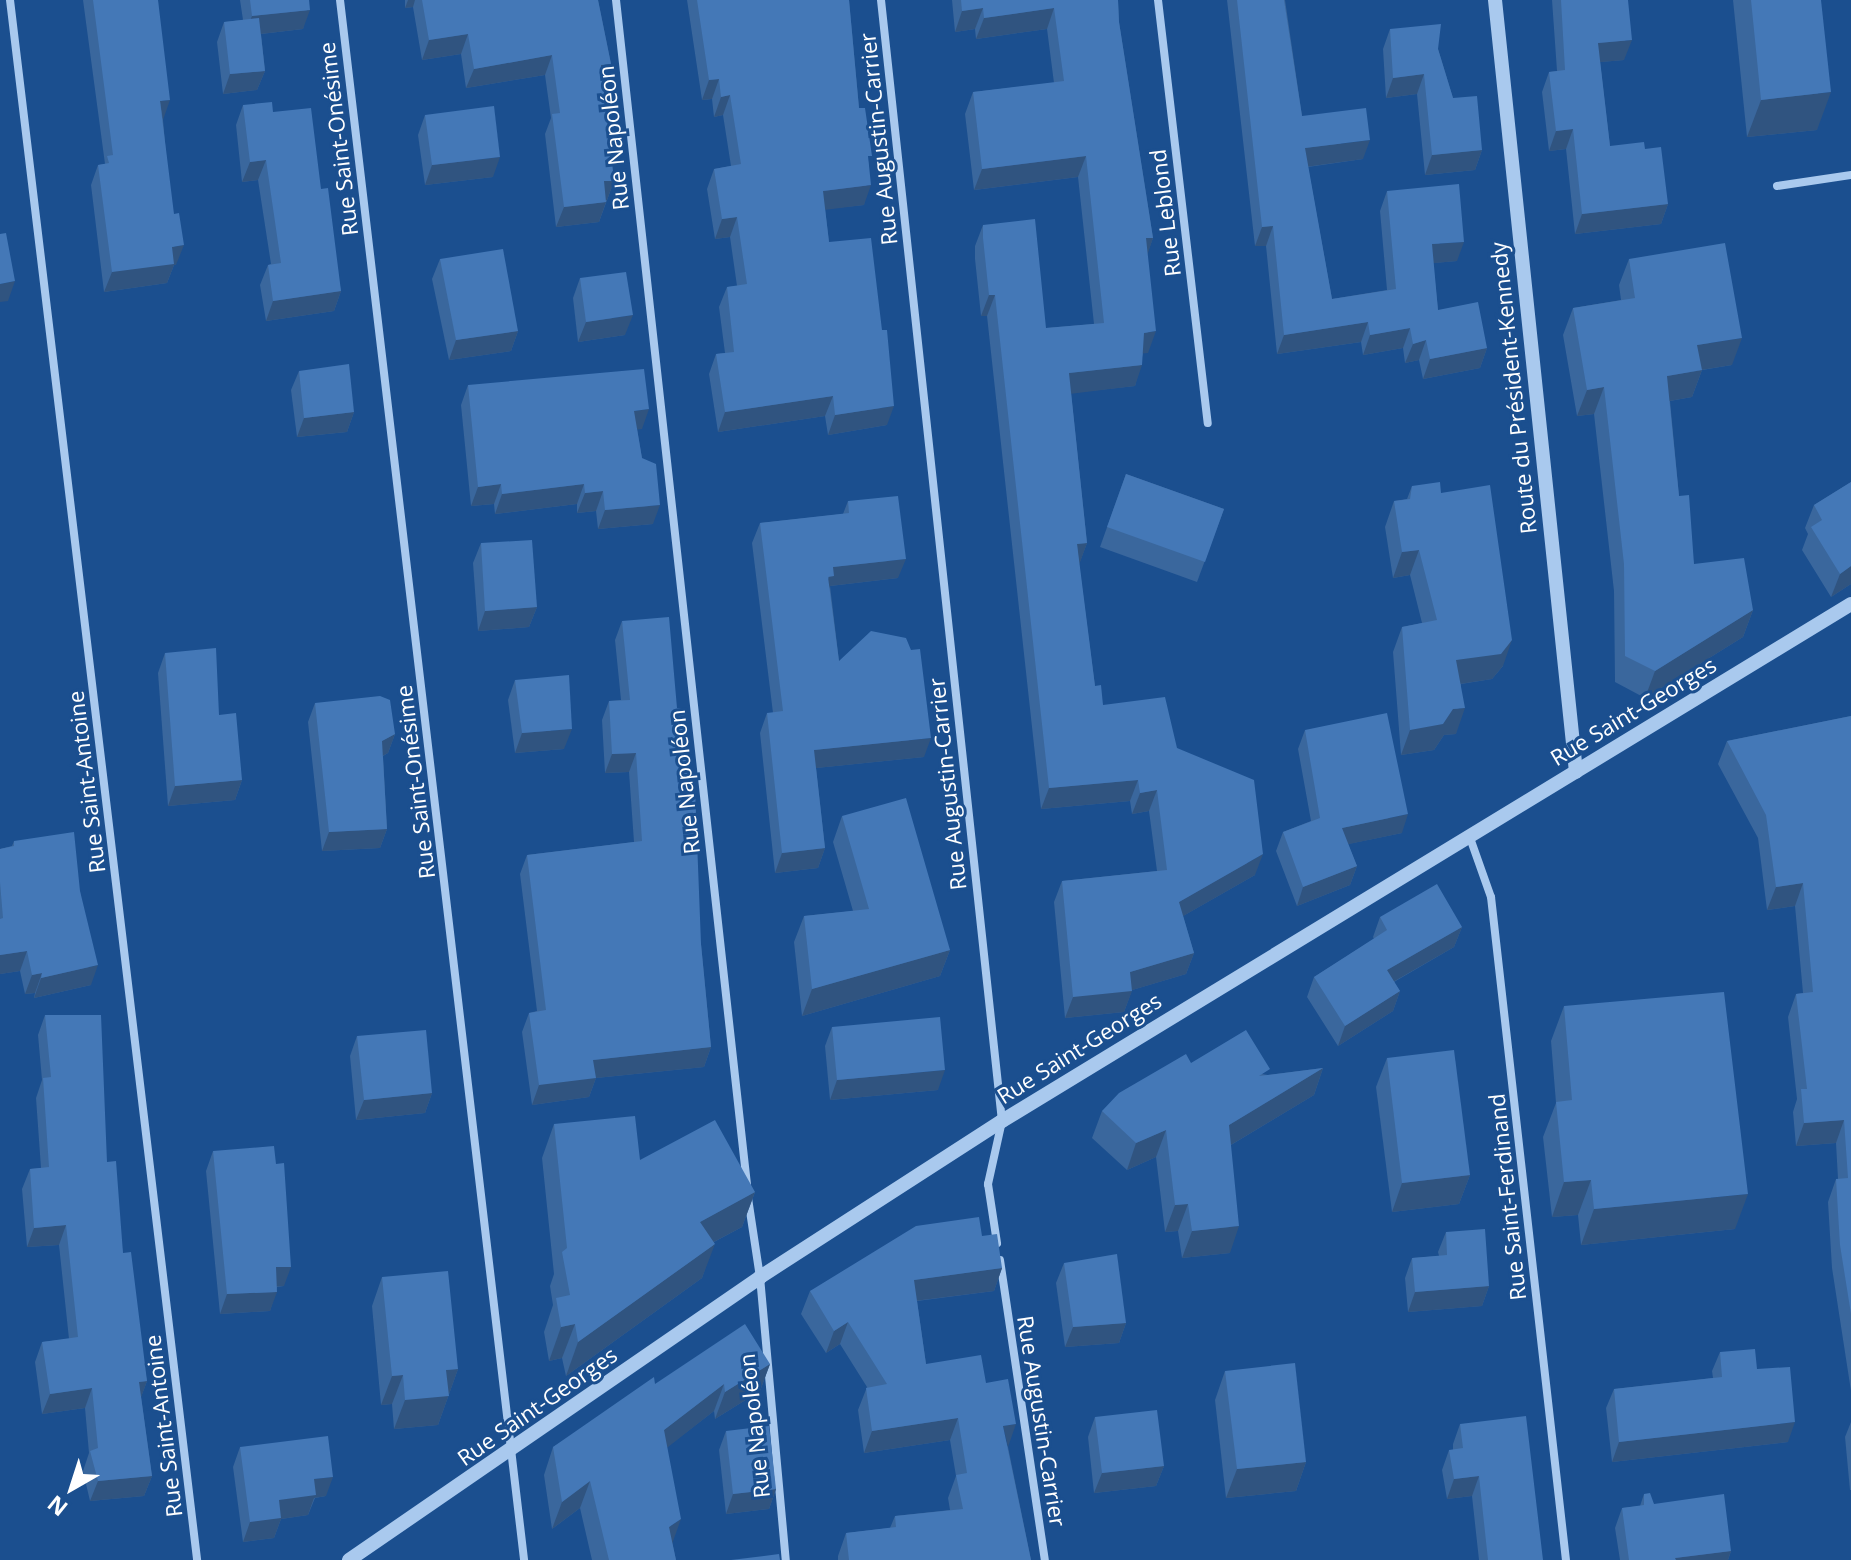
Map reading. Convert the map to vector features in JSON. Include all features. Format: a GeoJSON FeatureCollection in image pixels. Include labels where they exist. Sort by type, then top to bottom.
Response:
{"type":"FeatureCollection","features":[{"type":"Feature","properties":{"kind":"street","name":"Rue Saint-Antoine"},"geometry":{"type":"LineString","coordinates":[[10,0],[197,1560]]}},
{"type":"Feature","properties":{"kind":"street","name":"Rue Saint-Onésime"},"geometry":{"type":"LineString","coordinates":[[340,0],[524,1560]]}},
{"type":"Feature","properties":{"kind":"street","name":"Rue Napoléon"},"geometry":{"type":"LineString","coordinates":[[616,0],[760,1277],[786,1560]]}},
{"type":"Feature","properties":{"kind":"street","name":"Rue Augustin-Carrier"},"geometry":{"type":"LineString","coordinates":[[881,0],[1002,1121],[988,1184],[1045,1560]]}},
{"type":"Feature","properties":{"kind":"street","name":"Rue Leblond"},"geometry":{"type":"LineString","coordinates":[[1158,0],[1208,423]]}},
{"type":"Feature","properties":{"kind":"street","name":"Route du Président-Kennedy"},"geometry":{"type":"LineString","coordinates":[[1495,0],[1576,772]]}},
{"type":"Feature","properties":{"kind":"street"},"geometry":{"type":"LineString","coordinates":[[1777,186],[1851,175]]}},
{"type":"Feature","properties":{"kind":"street","name":"Rue Saint-Georges"},"geometry":{"type":"LineString","coordinates":[[349,1560],[760,1277],[1002,1121],[1851,604]]}},
{"type":"Feature","properties":{"kind":"street","name":"Rue Saint-Ferdinand"},"geometry":{"type":"LineString","coordinates":[[1469,834],[1491,897],[1566,1560]]}},
{"type":"Feature","properties":{"kind":"building"},"geometry":{"type":"Polygon","coordinates":[[[93,0],[158,0],[170,100],[160,101],[174,214],[179,213],[184,245],[172,247],[174,264],[112,272],[98,165],[109,163],[107,156],[113,155],[93,0]]]}},
{"type":"Feature","properties":{"kind":"building"},"geometry":{"type":"Polygon","coordinates":[[[250,0],[309,0],[310,10],[252,16],[250,0]]]}},
{"type":"Feature","properties":{"kind":"building"},"geometry":{"type":"Polygon","coordinates":[[[422,0],[598,0],[611,64],[601,65],[614,181],[604,181],[606,202],[564,207],[552,114],[560,113],[552,55],[474,69],[468,34],[429,40],[422,0]]]}},
{"type":"Feature","properties":{"kind":"building"},"geometry":{"type":"Polygon","coordinates":[[[697,0],[849,0],[859,108],[865,108],[872,156],[868,156],[871,185],[823,191],[829,242],[871,238],[882,330],[887,330],[894,406],[835,415],[833,396],[725,412],[716,354],[734,352],[727,287],[747,284],[737,217],[722,219],[714,169],[741,164],[730,95],[721,97],[719,79],[709,80],[697,0]]]}},
{"type":"Feature","properties":{"kind":"building"},"geometry":{"type":"Polygon","coordinates":[[[961,0],[1118,0],[1153,238],[1146,238],[1156,331],[1144,333],[1142,365],[1069,373],[1087,543],[1077,544],[1095,686],[1101,685],[1103,705],[1165,697],[1177,748],[1254,780],[1263,854],[1179,902],[1194,953],[1130,972],[1132,991],[1073,997],[1062,881],[1167,870],[1157,790],[1140,793],[1138,780],[1049,788],[995,295],[989,295],[983,238],[983,225],[1035,219],[1046,328],[1104,323],[1086,156],[982,169],[973,92],[1064,81],[1054,8],[984,18],[983,8],[962,11],[961,0]]]}},
{"type":"Feature","properties":{"kind":"building"},"geometry":{"type":"Polygon","coordinates":[[[1237,0],[1284,0],[1302,116],[1366,108],[1370,140],[1305,148],[1332,299],[1396,289],[1387,191],[1459,184],[1464,242],[1432,244],[1438,310],[1478,302],[1487,348],[1430,359],[1426,340],[1413,344],[1410,328],[1370,335],[1368,322],[1284,335],[1273,226],[1262,227],[1237,0]]]}},
{"type":"Feature","properties":{"kind":"building"},"geometry":{"type":"Polygon","coordinates":[[[1561,0],[1628,0],[1632,40],[1598,43],[1610,146],[1644,142],[1645,149],[1661,147],[1668,204],[1582,214],[1573,129],[1556,131],[1549,72],[1565,70],[1561,0]]]}},
{"type":"Feature","properties":{"kind":"building"},"geometry":{"type":"Polygon","coordinates":[[[1751,0],[1821,0],[1831,92],[1761,100],[1751,0]]]}},
{"type":"Feature","properties":{"kind":"building"},"geometry":{"type":"Polygon","coordinates":[[[259,18],[265,71],[230,74],[224,22],[259,18]]]}},
{"type":"Feature","properties":{"kind":"building"},"geometry":{"type":"Polygon","coordinates":[[[1441,24],[1438,49],[1453,98],[1477,96],[1482,150],[1432,155],[1424,74],[1393,78],[1390,29],[1441,24]]]}},
{"type":"Feature","properties":{"kind":"building"},"geometry":{"type":"Polygon","coordinates":[[[272,102],[273,112],[311,108],[321,189],[328,188],[341,291],[273,301],[268,265],[281,263],[266,160],[250,162],[243,105],[272,102]]]}},
{"type":"Feature","properties":{"kind":"building"},"geometry":{"type":"Polygon","coordinates":[[[494,106],[500,157],[432,165],[425,115],[494,106]]]}},
{"type":"Feature","properties":{"kind":"building"},"geometry":{"type":"Polygon","coordinates":[[[6,233],[15,281],[0,284],[0,234],[6,233]]]}},
{"type":"Feature","properties":{"kind":"building"},"geometry":{"type":"Polygon","coordinates":[[[1725,243],[1742,338],[1697,345],[1702,370],[1667,376],[1679,496],[1689,495],[1694,564],[1744,558],[1753,610],[1655,671],[1625,656],[1624,564],[1604,387],[1587,390],[1573,308],[1635,298],[1629,259],[1725,243]]]}},
{"type":"Feature","properties":{"kind":"building"},"geometry":{"type":"Polygon","coordinates":[[[503,249],[518,331],[456,340],[440,259],[503,249]]]}},
{"type":"Feature","properties":{"kind":"building"},"geometry":{"type":"Polygon","coordinates":[[[626,272],[633,315],[586,322],[580,278],[626,272]]]}},
{"type":"Feature","properties":{"kind":"building"},"geometry":{"type":"Polygon","coordinates":[[[349,364],[354,412],[304,418],[299,371],[349,364]]]}},
{"type":"Feature","properties":{"kind":"building"},"geometry":{"type":"Polygon","coordinates":[[[644,369],[649,409],[634,411],[642,458],[656,464],[660,505],[605,510],[603,491],[585,493],[584,484],[502,494],[501,484],[478,487],[468,385],[644,369]]]}},
{"type":"Feature","properties":{"kind":"building"},"geometry":{"type":"Polygon","coordinates":[[[1126,474],[1224,509],[1205,562],[1107,527],[1126,474]]]}},
{"type":"Feature","properties":{"kind":"building"},"geometry":{"type":"Polygon","coordinates":[[[1440,482],[1441,493],[1490,485],[1512,640],[1501,654],[1456,660],[1465,708],[1453,709],[1443,724],[1410,730],[1402,627],[1437,620],[1419,550],[1402,552],[1394,501],[1410,499],[1412,486],[1440,482]]]}},
{"type":"Feature","properties":{"kind":"building"},"geometry":{"type":"Polygon","coordinates":[[[1851,482],[1851,566],[1840,574],[1811,527],[1822,520],[1814,505],[1851,482]]]}},
{"type":"Feature","properties":{"kind":"building"},"geometry":{"type":"Polygon","coordinates":[[[898,496],[906,559],[833,567],[834,576],[828,577],[839,661],[871,631],[906,638],[911,650],[920,649],[931,738],[814,750],[825,848],[782,853],[767,713],[783,711],[760,523],[849,513],[848,501],[898,496]]]}},
{"type":"Feature","properties":{"kind":"building"},"geometry":{"type":"Polygon","coordinates":[[[532,540],[537,607],[485,611],[481,543],[532,540]]]}},
{"type":"Feature","properties":{"kind":"building"},"geometry":{"type":"Polygon","coordinates":[[[669,617],[677,708],[684,708],[689,788],[695,788],[701,944],[711,1047],[593,1060],[596,1078],[539,1085],[529,1013],[546,1010],[527,855],[642,841],[636,753],[612,754],[609,701],[630,700],[622,621],[669,617]]]}},
{"type":"Feature","properties":{"kind":"building"},"geometry":{"type":"Polygon","coordinates":[[[216,648],[219,715],[236,713],[242,780],[175,786],[165,653],[216,648]]]}},
{"type":"Feature","properties":{"kind":"building"},"geometry":{"type":"Polygon","coordinates":[[[569,675],[572,729],[522,733],[515,680],[569,675]]]}},
{"type":"Feature","properties":{"kind":"building"},"geometry":{"type":"Polygon","coordinates":[[[380,696],[390,700],[395,734],[382,741],[387,829],[329,832],[315,703],[380,696]]]}},
{"type":"Feature","properties":{"kind":"building"},"geometry":{"type":"Polygon","coordinates":[[[1387,713],[1408,814],[1342,828],[1357,866],[1303,887],[1283,832],[1320,818],[1305,730],[1387,713]]]}},
{"type":"Feature","properties":{"kind":"building"},"geometry":{"type":"Polygon","coordinates":[[[1851,716],[1851,1314],[1840,1245],[1836,1179],[1848,1178],[1844,1120],[1804,1123],[1801,1089],[1807,1089],[1796,994],[1813,992],[1803,883],[1776,887],[1766,815],[1727,741],[1851,716]]]}},
{"type":"Feature","properties":{"kind":"building"},"geometry":{"type":"Polygon","coordinates":[[[906,798],[950,950],[812,989],[804,916],[869,909],[842,816],[906,798]]]}},
{"type":"Feature","properties":{"kind":"building"},"geometry":{"type":"Polygon","coordinates":[[[74,832],[80,891],[98,965],[41,978],[42,973],[32,975],[27,951],[0,955],[0,919],[3,918],[0,849],[14,846],[14,841],[74,832]]]}},
{"type":"Feature","properties":{"kind":"building"},"geometry":{"type":"Polygon","coordinates":[[[1437,884],[1462,927],[1387,970],[1400,991],[1345,1026],[1314,977],[1387,930],[1380,917],[1437,884]]]}},
{"type":"Feature","properties":{"kind":"building"},"geometry":{"type":"Polygon","coordinates":[[[1724,992],[1748,1194],[1594,1209],[1591,1180],[1564,1182],[1556,1102],[1572,1100],[1564,1006],[1724,992]]]}},
{"type":"Feature","properties":{"kind":"building"},"geometry":{"type":"Polygon","coordinates":[[[45,1015],[101,1015],[107,1162],[116,1161],[123,1253],[131,1252],[147,1381],[139,1382],[152,1476],[98,1481],[90,1451],[98,1448],[92,1388],[50,1394],[42,1342],[78,1337],[66,1225],[34,1228],[30,1169],[49,1167],[43,1078],[51,1077],[45,1015]]]}},
{"type":"Feature","properties":{"kind":"building"},"geometry":{"type":"Polygon","coordinates":[[[940,1017],[945,1070],[837,1080],[832,1027],[940,1017]]]}},
{"type":"Feature","properties":{"kind":"building"},"geometry":{"type":"Polygon","coordinates":[[[426,1030],[432,1093],[364,1100],[357,1036],[426,1030]]]}},
{"type":"Feature","properties":{"kind":"building"},"geometry":{"type":"Polygon","coordinates":[[[1246,1030],[1270,1069],[1259,1076],[1323,1068],[1229,1125],[1239,1226],[1192,1231],[1188,1204],[1175,1205],[1166,1130],[1136,1143],[1102,1111],[1119,1093],[1186,1054],[1191,1063],[1246,1030]]]}},
{"type":"Feature","properties":{"kind":"building"},"geometry":{"type":"Polygon","coordinates":[[[1454,1050],[1470,1175],[1402,1183],[1387,1058],[1454,1050]]]}},
{"type":"Feature","properties":{"kind":"building"},"geometry":{"type":"Polygon","coordinates":[[[635,1116],[640,1160],[715,1120],[755,1192],[700,1222],[715,1244],[578,1342],[575,1324],[561,1327],[556,1298],[570,1295],[562,1252],[567,1248],[554,1124],[635,1116]]]}},
{"type":"Feature","properties":{"kind":"building"},"geometry":{"type":"Polygon","coordinates":[[[274,1146],[276,1164],[284,1163],[291,1267],[276,1267],[277,1292],[227,1294],[213,1151],[274,1146]]]}},
{"type":"Feature","properties":{"kind":"building"},"geometry":{"type":"Polygon","coordinates":[[[979,1217],[982,1236],[997,1234],[1002,1268],[914,1280],[926,1364],[981,1355],[986,1383],[1008,1379],[1016,1424],[1003,1426],[1031,1560],[849,1560],[846,1533],[896,1527],[895,1516],[963,1509],[956,1475],[967,1473],[958,1418],[872,1431],[866,1388],[887,1384],[848,1322],[834,1331],[810,1291],[916,1226],[979,1217]]]}},
{"type":"Feature","properties":{"kind":"building"},"geometry":{"type":"Polygon","coordinates":[[[1485,1229],[1489,1286],[1415,1292],[1412,1258],[1447,1255],[1446,1232],[1485,1229]]]}},
{"type":"Feature","properties":{"kind":"building"},"geometry":{"type":"Polygon","coordinates":[[[1117,1254],[1126,1323],[1073,1327],[1064,1263],[1117,1254]]]}},
{"type":"Feature","properties":{"kind":"building"},"geometry":{"type":"Polygon","coordinates":[[[448,1271],[458,1369],[446,1370],[449,1396],[405,1400],[403,1375],[392,1376],[382,1277],[448,1271]]]}},
{"type":"Feature","properties":{"kind":"building"},"geometry":{"type":"Polygon","coordinates":[[[745,1324],[770,1364],[725,1392],[724,1384],[664,1430],[681,1519],[669,1527],[676,1560],[609,1560],[590,1481],[562,1502],[553,1447],[654,1377],[655,1384],[745,1324]]]}},
{"type":"Feature","properties":{"kind":"building"},"geometry":{"type":"Polygon","coordinates":[[[1755,1349],[1757,1369],[1790,1367],[1795,1422],[1619,1442],[1614,1389],[1722,1377],[1720,1352],[1755,1349]]]}},
{"type":"Feature","properties":{"kind":"building"},"geometry":{"type":"Polygon","coordinates":[[[1295,1363],[1306,1462],[1237,1469],[1225,1371],[1295,1363]]]}},
{"type":"Feature","properties":{"kind":"building"},"geometry":{"type":"Polygon","coordinates":[[[1157,1410],[1164,1466],[1102,1473],[1095,1417],[1157,1410]]]}},
{"type":"Feature","properties":{"kind":"building"},"geometry":{"type":"Polygon","coordinates":[[[1526,1416],[1543,1560],[1488,1560],[1479,1476],[1454,1479],[1449,1450],[1463,1448],[1460,1424],[1526,1416]]]}},
{"type":"Feature","properties":{"kind":"building"},"geometry":{"type":"Polygon","coordinates":[[[769,1426],[776,1489],[733,1494],[726,1431],[769,1426]]]}},
{"type":"Feature","properties":{"kind":"building"},"geometry":{"type":"Polygon","coordinates":[[[328,1436],[333,1477],[314,1479],[316,1495],[279,1500],[281,1518],[250,1522],[240,1447],[328,1436]]]}},
{"type":"Feature","properties":{"kind":"building"},"geometry":{"type":"Polygon","coordinates":[[[1650,1493],[1654,1504],[1724,1494],[1731,1551],[1676,1560],[1629,1560],[1622,1508],[1644,1505],[1644,1494],[1650,1493]]]}},
{"type":"Feature","properties":{"kind":"building"},"geometry":{"type":"Polygon","coordinates":[[[779,1554],[780,1560],[731,1560],[779,1554]]]}}]}
